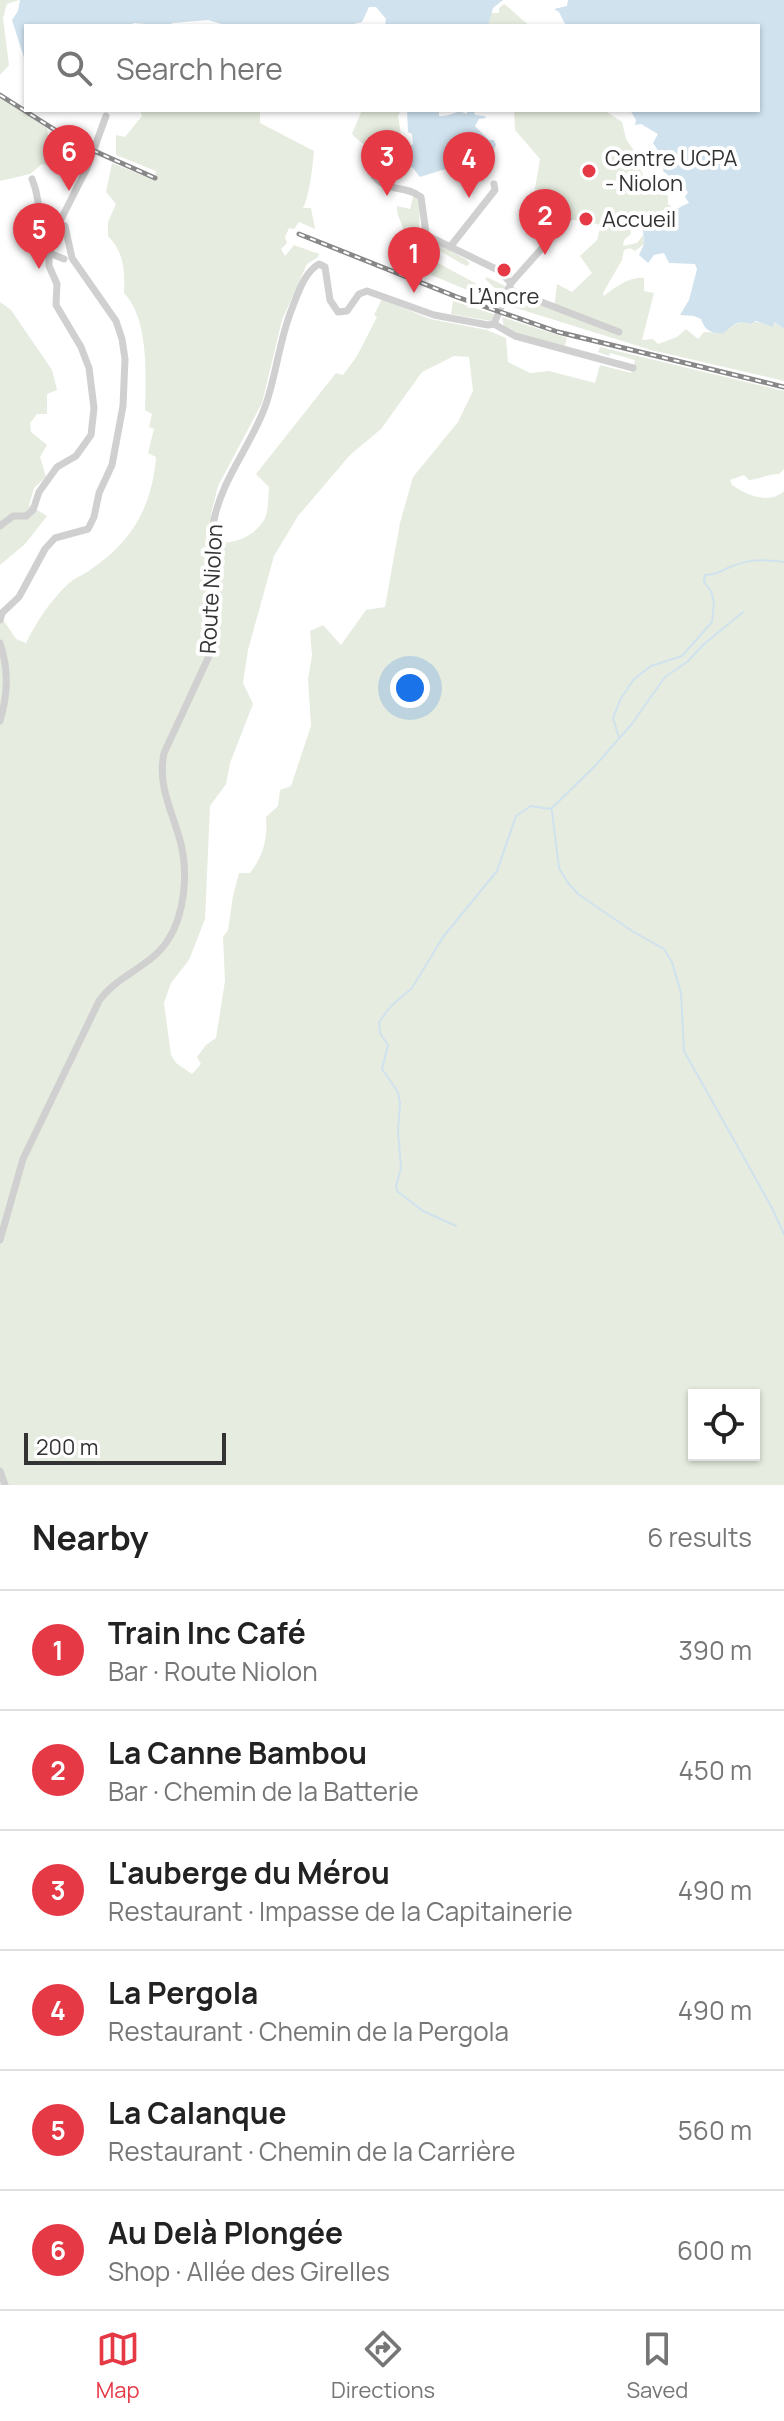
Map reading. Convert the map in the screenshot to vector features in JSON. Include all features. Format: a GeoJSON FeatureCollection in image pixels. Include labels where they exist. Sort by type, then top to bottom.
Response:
{"type":"FeatureCollection","features":[{"type":"Feature","properties":{"kind":"street"},"geometry":{"type":"LineString","coordinates":[[0,526],[13,516],[26,516],[33,510],[39,492],[57,467],[76,456],[91,435],[94,408],[89,368],[81,347],[56,305],[57,284],[49,266],[49,253],[51,239],[87,168],[106,116]]}},
{"type":"Feature","properties":{"kind":"street"},"geometry":{"type":"LineString","coordinates":[[374,176],[385,187],[420,195],[424,204],[425,227],[430,237],[498,270],[510,286],[619,332]]}},
{"type":"Feature","properties":{"kind":"street"},"geometry":{"type":"LineString","coordinates":[[0,620],[2,613],[19,597],[45,549],[55,538],[88,529],[112,465],[123,406],[125,359],[116,321],[72,258],[67,230],[39,211],[32,179]]}},
{"type":"Feature","properties":{"kind":"street"},"geometry":{"type":"LineString","coordinates":[[450,247],[495,190],[494,184]]}},
{"type":"Feature","properties":{"kind":"street"},"geometry":{"type":"LineString","coordinates":[[568,219],[510,286],[494,324],[515,336],[633,368]]}},
{"type":"Feature","properties":{"kind":"street"},"geometry":{"type":"LineString","coordinates":[[49,253],[64,259]]}},
{"type":"Feature","properties":{"kind":"street","name":"Route Niolon"},"geometry":{"type":"LineString","coordinates":[[0,1240],[23,1159],[99,1001],[111,987],[155,957],[169,939],[177,920],[184,866],[181,845],[164,793],[164,753],[209,656],[217,505],[264,408],[286,326],[309,273],[319,264],[325,267],[330,300],[338,312],[347,311],[359,294],[367,291],[434,315],[494,324]]}},
{"type":"Feature","properties":{"kind":"street"},"geometry":{"type":"LineString","coordinates":[[0,643],[7,682],[0,721]]}},
{"type":"Feature","properties":{"kind":"street"},"geometry":{"type":"LineString","coordinates":[[0,1471],[5,1485]]}},
{"type":"Feature","properties":{"kind":"shaded area"},"geometry":{"type":"Polygon","coordinates":[[[0,0],[19,0],[7,4],[3,18],[9,65],[0,75],[0,0]]]}},
{"type":"Feature","properties":{"kind":"shaded area"},"geometry":{"type":"Polygon","coordinates":[[[504,4],[528,24],[488,24],[491,13],[499,13],[499,8],[504,4]]]}},
{"type":"Feature","properties":{"kind":"shaded area"},"geometry":{"type":"Polygon","coordinates":[[[0,98],[47,128],[52,166],[42,164],[30,174],[0,181],[0,98]]]}},
{"type":"Feature","properties":{"kind":"shaded area"},"geometry":{"type":"Polygon","coordinates":[[[141,112],[260,112],[260,123],[314,151],[303,208],[311,208],[315,229],[299,222],[294,229],[289,228],[285,237],[287,243],[281,249],[285,256],[294,245],[319,254],[307,264],[282,320],[262,403],[218,486],[211,514],[211,542],[241,539],[254,532],[264,520],[269,487],[256,474],[336,373],[343,375],[357,356],[377,317],[374,315],[382,299],[430,319],[487,330],[506,338],[508,362],[530,373],[549,371],[595,383],[600,365],[631,373],[635,360],[598,352],[600,347],[784,391],[784,469],[779,474],[749,480],[744,475],[730,480],[738,489],[758,497],[772,497],[784,491],[784,1485],[0,1485],[0,615],[16,639],[26,643],[44,612],[62,590],[105,559],[128,535],[150,492],[156,457],[148,453],[154,429],[149,427],[152,414],[145,410],[142,332],[132,304],[124,293],[124,270],[120,255],[108,236],[108,222],[116,204],[106,192],[112,163],[154,180],[156,171],[116,155],[116,135],[125,137],[142,116],[141,112]],[[454,356],[422,372],[381,429],[350,455],[298,516],[274,556],[248,650],[243,683],[253,704],[230,763],[226,784],[210,806],[205,919],[189,960],[171,983],[164,1003],[171,1055],[176,1063],[192,1074],[201,1064],[197,1057],[216,1038],[225,981],[223,937],[228,930],[239,873],[250,873],[261,854],[266,817],[278,806],[280,790],[291,786],[311,726],[308,679],[312,655],[310,631],[323,625],[341,645],[366,610],[385,607],[400,523],[413,477],[458,422],[473,391],[469,357],[454,356]]]}},
{"type":"Feature","properties":{"kind":"shaded area"},"geometry":{"type":"Polygon","coordinates":[[[361,112],[400,112],[401,134],[393,151],[406,175],[396,174],[386,166],[377,167],[373,152],[352,134],[361,112]]]}},
{"type":"Feature","properties":{"kind":"shaded area"},"geometry":{"type":"Polygon","coordinates":[[[514,112],[607,112],[622,122],[626,139],[643,164],[639,167],[647,182],[668,196],[668,204],[673,208],[663,215],[664,210],[657,212],[649,220],[630,228],[631,234],[624,240],[623,246],[637,243],[643,235],[644,244],[635,251],[630,248],[624,250],[604,296],[628,281],[644,278],[644,291],[654,293],[642,340],[653,339],[658,344],[677,337],[686,329],[698,339],[704,332],[724,333],[741,323],[772,326],[773,322],[784,329],[784,381],[651,350],[506,305],[510,292],[554,308],[557,284],[572,292],[592,273],[580,256],[597,240],[601,225],[531,212],[540,159],[515,130],[514,112]]]}},
{"type":"Feature","properties":{"kind":"shaded area"},"geometry":{"type":"Polygon","coordinates":[[[414,194],[420,201],[419,233],[470,264],[466,266],[421,240],[404,238],[397,206],[410,209],[414,194]]]}},
{"type":"Feature","properties":{"kind":"shaded area"},"geometry":{"type":"Polygon","coordinates":[[[398,254],[431,268],[438,263],[476,286],[497,294],[498,291],[485,279],[487,277],[507,287],[501,304],[395,260],[398,254]]]}},
{"type":"Feature","properties":{"kind":"shaded area"},"geometry":{"type":"Polygon","coordinates":[[[453,301],[496,315],[491,321],[451,314],[453,301]]]}},
{"type":"Feature","properties":{"kind":"shaded area"},"geometry":{"type":"Polygon","coordinates":[[[0,302],[11,310],[52,370],[57,390],[47,394],[47,414],[37,414],[30,423],[31,432],[47,445],[40,457],[46,477],[34,488],[29,505],[47,516],[25,544],[0,565],[0,302]]]}},
{"type":"Feature","properties":{"kind":"shaded area"},"geometry":{"type":"Polygon","coordinates":[[[502,317],[567,338],[565,346],[511,331],[504,326],[502,317]]]}},
{"type":"Feature","properties":{"kind":"water"},"geometry":{"type":"Polygon","coordinates":[[[20,0],[503,0],[493,8],[489,24],[385,24],[386,19],[376,7],[369,7],[362,22],[354,24],[221,24],[208,20],[171,24],[24,24],[24,58],[12,20],[20,0]]]}},
{"type":"Feature","properties":{"kind":"water"},"geometry":{"type":"Polygon","coordinates":[[[568,0],[784,0],[784,329],[774,322],[773,327],[756,321],[736,324],[724,333],[710,331],[701,319],[680,315],[689,300],[697,269],[695,264],[669,263],[664,253],[654,255],[648,263],[639,255],[644,244],[643,230],[689,203],[685,197],[688,192],[679,182],[668,179],[663,171],[665,161],[653,143],[658,134],[641,124],[635,125],[631,112],[760,112],[760,24],[565,24],[554,9],[567,6],[568,0]]]}},
{"type":"Feature","properties":{"kind":"water"},"geometry":{"type":"Polygon","coordinates":[[[407,112],[439,112],[439,116],[474,112],[486,118],[479,119],[475,126],[496,145],[475,179],[465,187],[460,182],[459,173],[448,169],[420,177],[413,168],[401,164],[401,147],[404,150],[413,144],[412,134],[408,132],[407,112]]]}},
{"type":"Feature","properties":{"kind":"waterway"},"geometry":{"type":"LineString","coordinates":[[619,738],[613,718],[621,698],[634,679],[651,666],[682,656],[712,622],[714,603],[711,591],[704,582],[705,575],[750,561],[784,562]]}},
{"type":"Feature","properties":{"kind":"waterway"},"geometry":{"type":"LineString","coordinates":[[456,1226],[423,1211],[397,1191],[401,1168],[398,1131],[400,1104],[398,1092],[382,1069],[388,1045],[380,1033],[379,1022],[391,1006],[412,988],[443,937],[497,871],[516,816],[531,806],[551,809],[631,725],[665,677],[687,662],[743,612]]}},
{"type":"Feature","properties":{"kind":"waterway"},"geometry":{"type":"LineString","coordinates":[[552,811],[559,868],[568,883],[578,894],[664,949],[672,962],[681,993],[684,1051],[784,1234]]}},
{"type":"Feature","properties":{"kind":"railway"},"geometry":{"type":"LineString","coordinates":[[0,95],[24,110]]}},
{"type":"Feature","properties":{"kind":"railway"},"geometry":{"type":"LineString","coordinates":[[27,112],[74,142],[155,178]]}},
{"type":"Feature","properties":{"kind":"railway"},"geometry":{"type":"LineString","coordinates":[[299,234],[457,297],[558,332],[784,387]]}},
{"type":"Feature","properties":{"kind":"place","name":"Centre UCPA - Niolon"},"geometry":{"type":"Point","coordinates":[589,171]}},
{"type":"Feature","properties":{"kind":"place","name":"Au Delà Plongée"},"geometry":{"type":"Point","coordinates":[69,191]}},
{"type":"Feature","properties":{"kind":"place","name":"L'auberge du Mérou"},"geometry":{"type":"Point","coordinates":[387,196]}},
{"type":"Feature","properties":{"kind":"place","name":"La Pergola"},"geometry":{"type":"Point","coordinates":[469,198]}},
{"type":"Feature","properties":{"kind":"place","name":"Accueil"},"geometry":{"type":"Point","coordinates":[586,219]}},
{"type":"Feature","properties":{"kind":"place","name":"La Canne Bambou"},"geometry":{"type":"Point","coordinates":[545,255]}},
{"type":"Feature","properties":{"kind":"place","name":"La Calanque"},"geometry":{"type":"Point","coordinates":[39,269]}},
{"type":"Feature","properties":{"kind":"place","name":"L’Ancre"},"geometry":{"type":"Point","coordinates":[504,270]}},
{"type":"Feature","properties":{"kind":"place","name":"Train Inc Café"},"geometry":{"type":"Point","coordinates":[414,293]}}]}
